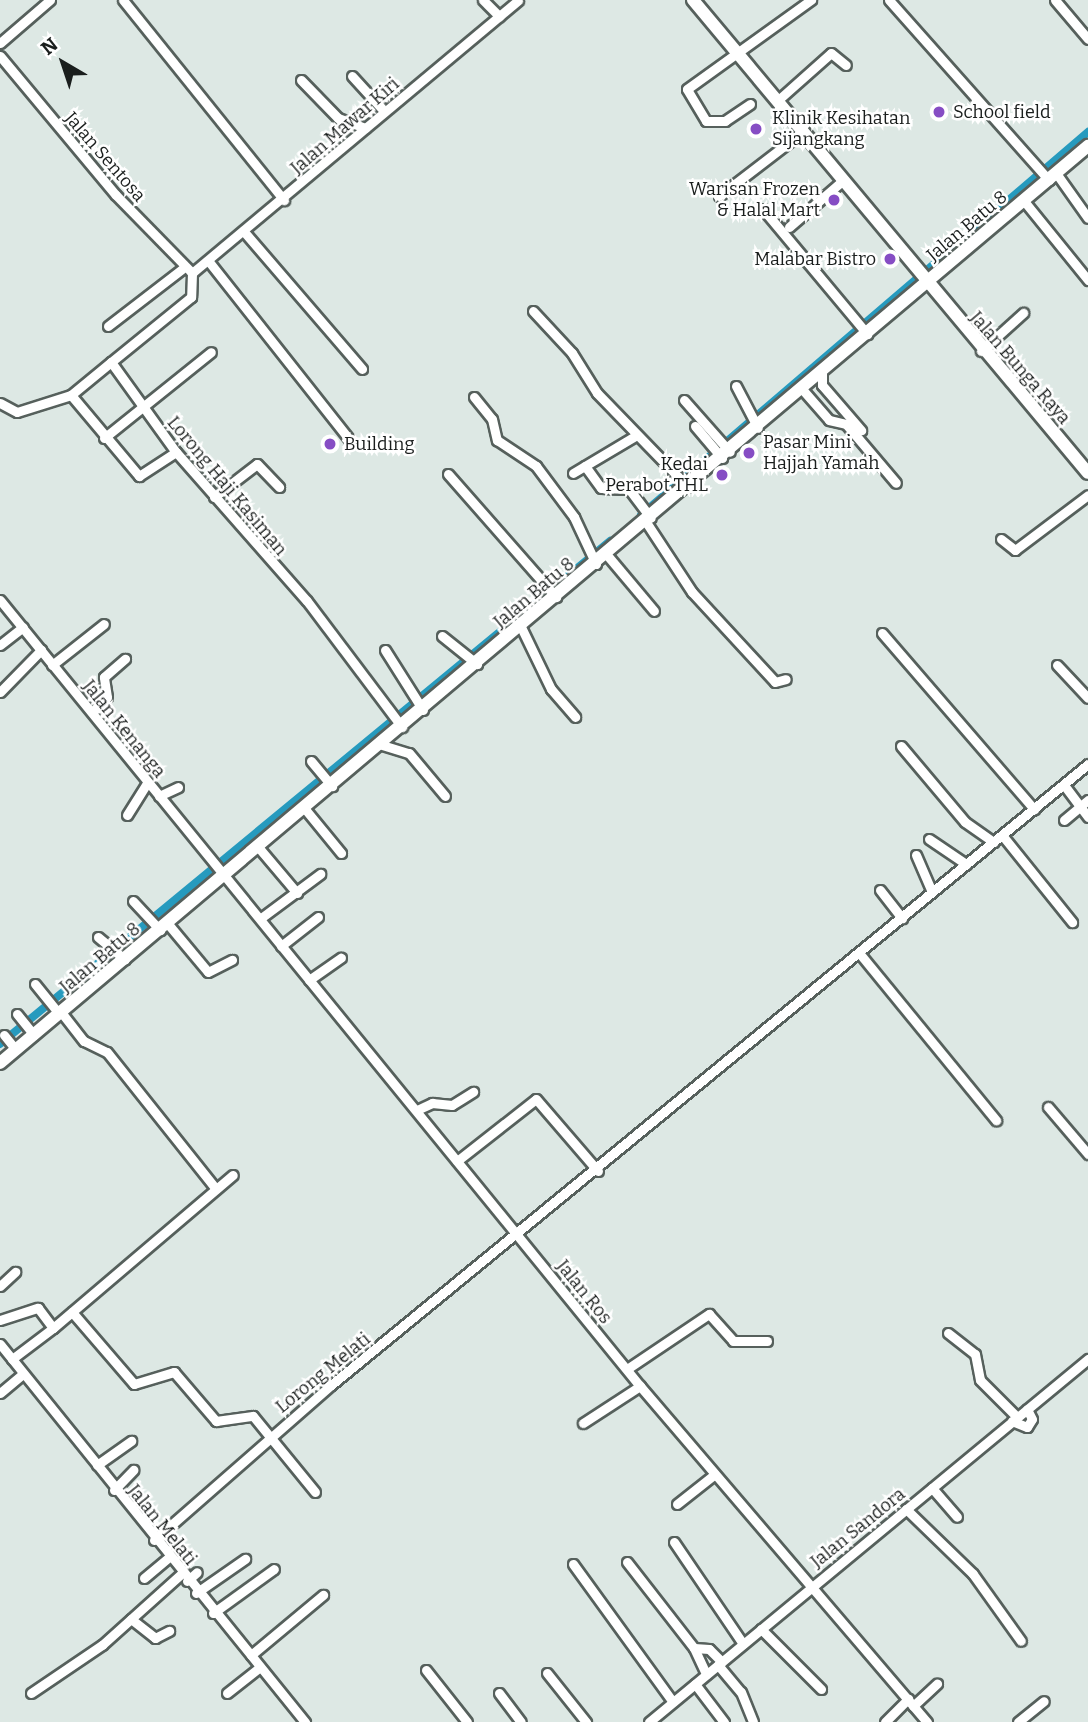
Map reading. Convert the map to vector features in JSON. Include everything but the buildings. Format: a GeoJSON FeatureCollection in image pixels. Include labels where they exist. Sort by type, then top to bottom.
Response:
{"type":"FeatureCollection","features":[{"type":"Feature","properties":{"kind":"street"},"geometry":{"type":"LineString","coordinates":[[0,43],[50,0]]}},
{"type":"Feature","properties":{"kind":"street"},"geometry":{"type":"LineString","coordinates":[[123,0],[284,200]]}},
{"type":"Feature","properties":{"kind":"street"},"geometry":{"type":"LineString","coordinates":[[483,0],[499,16]]}},
{"type":"Feature","properties":{"kind":"street","name":"Jalan Mawar Kiri"},"geometry":{"type":"LineString","coordinates":[[192,273],[210,263],[246,234],[384,111],[518,0]]}},
{"type":"Feature","properties":{"kind":"street","name":"Jalan Bunga Raya"},"geometry":{"type":"LineString","coordinates":[[693,0],[981,351],[1088,473]]}},
{"type":"Feature","properties":{"kind":"street"},"geometry":{"type":"LineString","coordinates":[[750,103],[715,122],[706,121],[687,95],[690,84],[738,58],[811,0]]}},
{"type":"Feature","properties":{"kind":"street"},"geometry":{"type":"LineString","coordinates":[[890,0],[1038,168],[1050,176],[1088,218]]}},
{"type":"Feature","properties":{"kind":"street"},"geometry":{"type":"LineString","coordinates":[[1055,0],[1088,39]]}},
{"type":"Feature","properties":{"kind":"street"},"geometry":{"type":"LineString","coordinates":[[777,101],[831,53],[846,65]]}},
{"type":"Feature","properties":{"kind":"street","name":"Jalan Sentosa"},"geometry":{"type":"LineString","coordinates":[[0,56],[182,269],[192,273]]}},
{"type":"Feature","properties":{"kind":"street"},"geometry":{"type":"LineString","coordinates":[[352,76],[384,111]]}},
{"type":"Feature","properties":{"kind":"street"},"geometry":{"type":"LineString","coordinates":[[301,80],[338,118],[365,128]]}},
{"type":"Feature","properties":{"kind":"street"},"geometry":{"type":"LineString","coordinates":[[719,196],[801,133]]}},
{"type":"Feature","properties":{"kind":"street","name":"Jalan Batu 8"},"geometry":{"type":"LineString","coordinates":[[0,1063],[10,1042],[32,1032],[222,874],[259,848],[330,782],[382,744],[417,702],[471,657],[521,627],[551,591],[607,555],[646,515],[686,485],[753,422],[822,373],[924,282],[1088,146]]}},
{"type":"Feature","properties":{"kind":"street"},"geometry":{"type":"LineString","coordinates":[[789,226],[841,182]]}},
{"type":"Feature","properties":{"kind":"street"},"geometry":{"type":"LineString","coordinates":[[1024,201],[1088,280]]}},
{"type":"Feature","properties":{"kind":"street"},"geometry":{"type":"LineString","coordinates":[[764,209],[867,334]]}},
{"type":"Feature","properties":{"kind":"street"},"geometry":{"type":"LineString","coordinates":[[246,234],[362,369]]}},
{"type":"Feature","properties":{"kind":"street"},"geometry":{"type":"LineString","coordinates":[[210,263],[350,440]]}},
{"type":"Feature","properties":{"kind":"street"},"geometry":{"type":"LineString","coordinates":[[108,326],[182,269]]}},
{"type":"Feature","properties":{"kind":"street"},"geometry":{"type":"LineString","coordinates":[[0,403],[17,412],[71,395],[191,297],[192,273]]}},
{"type":"Feature","properties":{"kind":"street"},"geometry":{"type":"LineString","coordinates":[[533,311],[637,435],[686,485]]}},
{"type":"Feature","properties":{"kind":"street"},"geometry":{"type":"LineString","coordinates":[[981,351],[1023,313]]}},
{"type":"Feature","properties":{"kind":"street"},"geometry":{"type":"LineString","coordinates":[[104,438],[211,352]]}},
{"type":"Feature","properties":{"kind":"street","name":"Lorong Haji Kasiman"},"geometry":{"type":"LineString","coordinates":[[111,362],[176,452],[307,601],[400,724]]}},
{"type":"Feature","properties":{"kind":"street"},"geometry":{"type":"LineString","coordinates":[[822,373],[822,385],[861,430]]}},
{"type":"Feature","properties":{"kind":"street"},"geometry":{"type":"LineString","coordinates":[[736,386],[753,422]]}},
{"type":"Feature","properties":{"kind":"street"},"geometry":{"type":"LineString","coordinates":[[802,389],[829,421],[846,424],[896,483]]}},
{"type":"Feature","properties":{"kind":"street"},"geometry":{"type":"LineString","coordinates":[[71,395],[104,438],[139,476],[176,452]]}},
{"type":"Feature","properties":{"kind":"street"},"geometry":{"type":"LineString","coordinates":[[474,397],[492,419],[497,440],[536,466],[574,517],[585,548],[595,562]]}},
{"type":"Feature","properties":{"kind":"street"},"geometry":{"type":"LineString","coordinates":[[684,400],[695,426],[721,450]]}},
{"type":"Feature","properties":{"kind":"street"},"geometry":{"type":"LineString","coordinates":[[573,473],[637,435]]}},
{"type":"Feature","properties":{"kind":"street"},"geometry":{"type":"LineString","coordinates":[[214,497],[257,464],[279,487]]}},
{"type":"Feature","properties":{"kind":"street"},"geometry":{"type":"LineString","coordinates":[[586,466],[601,488],[629,489],[699,599],[775,682],[786,679]]}},
{"type":"Feature","properties":{"kind":"street"},"geometry":{"type":"LineString","coordinates":[[448,474],[551,591]]}},
{"type":"Feature","properties":{"kind":"street"},"geometry":{"type":"LineString","coordinates":[[1000,539],[1016,550],[1088,495]]}},
{"type":"Feature","properties":{"kind":"street"},"geometry":{"type":"LineString","coordinates":[[607,555],[654,611]]}},
{"type":"Feature","properties":{"kind":"street","name":"Jalan Kenanga"},"geometry":{"type":"LineString","coordinates":[[0,600],[222,874]]}},
{"type":"Feature","properties":{"kind":"street"},"geometry":{"type":"LineString","coordinates":[[52,665],[104,624]]}},
{"type":"Feature","properties":{"kind":"street"},"geometry":{"type":"LineString","coordinates":[[521,627],[551,689],[575,717]]}},
{"type":"Feature","properties":{"kind":"street"},"geometry":{"type":"LineString","coordinates":[[0,645],[23,628]]}},
{"type":"Feature","properties":{"kind":"street"},"geometry":{"type":"LineString","coordinates":[[882,634],[1034,809]]}},
{"type":"Feature","properties":{"kind":"street"},"geometry":{"type":"LineString","coordinates":[[442,636],[471,657]]}},
{"type":"Feature","properties":{"kind":"street"},"geometry":{"type":"LineString","coordinates":[[0,692],[41,650]]}},
{"type":"Feature","properties":{"kind":"street"},"geometry":{"type":"LineString","coordinates":[[385,650],[417,702]]}},
{"type":"Feature","properties":{"kind":"street"},"geometry":{"type":"LineString","coordinates":[[92,712],[107,697],[104,677],[125,659]]}},
{"type":"Feature","properties":{"kind":"street"},"geometry":{"type":"LineString","coordinates":[[1057,665],[1088,698]]}},
{"type":"Feature","properties":{"kind":"street"},"geometry":{"type":"LineString","coordinates":[[382,744],[409,753],[445,796]]}},
{"type":"Feature","properties":{"kind":"street"},"geometry":{"type":"LineString","coordinates":[[901,746],[965,822],[998,839],[1072,922]]}},
{"type":"Feature","properties":{"kind":"street"},"geometry":{"type":"LineString","coordinates":[[311,761],[330,782]]}},
{"type":"Feature","properties":{"kind":"street","name":"Lorong Melati"},"geometry":{"type":"LineString","coordinates":[[154,1540],[270,1437],[598,1171],[1088,764]]}},
{"type":"Feature","properties":{"kind":"street"},"geometry":{"type":"LineString","coordinates":[[127,815],[148,783]]}},
{"type":"Feature","properties":{"kind":"street"},"geometry":{"type":"LineString","coordinates":[[1064,785],[1084,804],[1088,817]]}},
{"type":"Feature","properties":{"kind":"street"},"geometry":{"type":"LineString","coordinates":[[159,796],[178,787]]}},
{"type":"Feature","properties":{"kind":"street"},"geometry":{"type":"LineString","coordinates":[[1064,820],[1084,804]]}},
{"type":"Feature","properties":{"kind":"street"},"geometry":{"type":"LineString","coordinates":[[304,809],[341,853]]}},
{"type":"Feature","properties":{"kind":"street"},"geometry":{"type":"LineString","coordinates":[[929,839],[966,864]]}},
{"type":"Feature","properties":{"kind":"street"},"geometry":{"type":"LineString","coordinates":[[259,848],[297,893]]}},
{"type":"Feature","properties":{"kind":"street"},"geometry":{"type":"LineString","coordinates":[[916,855],[932,892]]}},
{"type":"Feature","properties":{"kind":"street","name":"Jalan Ros"},"geometry":{"type":"LineString","coordinates":[[222,874],[261,918],[640,1386],[927,1722]]}},
{"type":"Feature","properties":{"kind":"street"},"geometry":{"type":"LineString","coordinates":[[261,918],[320,874]]}},
{"type":"Feature","properties":{"kind":"street"},"geometry":{"type":"LineString","coordinates":[[880,890],[902,918]]}},
{"type":"Feature","properties":{"kind":"street"},"geometry":{"type":"LineString","coordinates":[[133,901],[208,972],[232,960]]}},
{"type":"Feature","properties":{"kind":"street"},"geometry":{"type":"LineString","coordinates":[[281,946],[318,917]]}},
{"type":"Feature","properties":{"kind":"street"},"geometry":{"type":"LineString","coordinates":[[98,937],[122,957]]}},
{"type":"Feature","properties":{"kind":"street"},"geometry":{"type":"LineString","coordinates":[[859,954],[996,1121]]}},
{"type":"Feature","properties":{"kind":"street"},"geometry":{"type":"LineString","coordinates":[[309,979],[341,958]]}},
{"type":"Feature","properties":{"kind":"street"},"geometry":{"type":"LineString","coordinates":[[35,984],[85,1041],[107,1052],[215,1188]]}},
{"type":"Feature","properties":{"kind":"street"},"geometry":{"type":"LineString","coordinates":[[17,1014],[32,1032]]}},
{"type":"Feature","properties":{"kind":"street"},"geometry":{"type":"LineString","coordinates":[[417,1111],[432,1103],[452,1105],[473,1092]]}},
{"type":"Feature","properties":{"kind":"street"},"geometry":{"type":"LineString","coordinates":[[457,1161],[536,1099],[598,1171]]}},
{"type":"Feature","properties":{"kind":"street"},"geometry":{"type":"LineString","coordinates":[[1048,1107],[1088,1154]]}},
{"type":"Feature","properties":{"kind":"street"},"geometry":{"type":"LineString","coordinates":[[12,1359],[53,1328],[233,1175]]}},
{"type":"Feature","properties":{"kind":"street"},"geometry":{"type":"LineString","coordinates":[[0,1286],[15,1272]]}},
{"type":"Feature","properties":{"kind":"street"},"geometry":{"type":"LineString","coordinates":[[0,1320],[38,1308],[53,1328]]}},
{"type":"Feature","properties":{"kind":"street"},"geometry":{"type":"LineString","coordinates":[[72,1312],[134,1384],[174,1372],[216,1421],[244,1413],[270,1437],[315,1492]]}},
{"type":"Feature","properties":{"kind":"street"},"geometry":{"type":"LineString","coordinates":[[627,1369],[709,1314],[733,1341],[767,1341]]}},
{"type":"Feature","properties":{"kind":"street"},"geometry":{"type":"LineString","coordinates":[[948,1333],[975,1354],[980,1380],[1014,1419]]}},
{"type":"Feature","properties":{"kind":"street","name":"Jalan Melati"},"geometry":{"type":"LineString","coordinates":[[0,1344],[196,1593],[251,1655],[304,1722]]}},
{"type":"Feature","properties":{"kind":"street","name":"Jalan Sandora"},"geometry":{"type":"LineString","coordinates":[[649,1722],[1014,1419],[1027,1427],[1032,1419],[1027,1409],[1087,1363]]}},
{"type":"Feature","properties":{"kind":"street"},"geometry":{"type":"LineString","coordinates":[[0,1393],[23,1374]]}},
{"type":"Feature","properties":{"kind":"street"},"geometry":{"type":"LineString","coordinates":[[583,1423],[640,1386]]}},
{"type":"Feature","properties":{"kind":"street"},"geometry":{"type":"LineString","coordinates":[[97,1465],[131,1441]]}},
{"type":"Feature","properties":{"kind":"street"},"geometry":{"type":"LineString","coordinates":[[114,1490],[133,1470]]}},
{"type":"Feature","properties":{"kind":"street"},"geometry":{"type":"LineString","coordinates":[[677,1504],[715,1474]]}},
{"type":"Feature","properties":{"kind":"street"},"geometry":{"type":"LineString","coordinates":[[932,1488],[957,1517]]}},
{"type":"Feature","properties":{"kind":"street"},"geometry":{"type":"LineString","coordinates":[[906,1509],[973,1574],[1021,1640]]}},
{"type":"Feature","properties":{"kind":"street"},"geometry":{"type":"LineString","coordinates":[[674,1542],[743,1644]]}},
{"type":"Feature","properties":{"kind":"street"},"geometry":{"type":"LineString","coordinates":[[144,1578],[168,1558]]}},
{"type":"Feature","properties":{"kind":"street"},"geometry":{"type":"LineString","coordinates":[[196,1593],[245,1559]]}},
{"type":"Feature","properties":{"kind":"street"},"geometry":{"type":"LineString","coordinates":[[627,1562],[694,1648],[706,1674]]}},
{"type":"Feature","properties":{"kind":"street"},"geometry":{"type":"LineString","coordinates":[[573,1564],[673,1702]]}},
{"type":"Feature","properties":{"kind":"street"},"geometry":{"type":"LineString","coordinates":[[213,1613],[275,1569]]}},
{"type":"Feature","properties":{"kind":"street"},"geometry":{"type":"LineString","coordinates":[[31,1693],[184,1578],[197,1572]]}},
{"type":"Feature","properties":{"kind":"street"},"geometry":{"type":"LineString","coordinates":[[251,1655],[323,1595]]}},
{"type":"Feature","properties":{"kind":"street"},"geometry":{"type":"LineString","coordinates":[[131,1619],[147,1635],[169,1631]]}},
{"type":"Feature","properties":{"kind":"street"},"geometry":{"type":"LineString","coordinates":[[761,1629],[821,1689]]}},
{"type":"Feature","properties":{"kind":"street"},"geometry":{"type":"LineString","coordinates":[[694,1648],[709,1649],[741,1692],[753,1722]]}},
{"type":"Feature","properties":{"kind":"street"},"geometry":{"type":"LineString","coordinates":[[227,1693],[260,1667]]}},
{"type":"Feature","properties":{"kind":"street"},"geometry":{"type":"LineString","coordinates":[[426,1671],[467,1722]]}},
{"type":"Feature","properties":{"kind":"street"},"geometry":{"type":"LineString","coordinates":[[548,1673],[586,1722]]}},
{"type":"Feature","properties":{"kind":"street"},"geometry":{"type":"LineString","coordinates":[[695,1684],[724,1722]]}},
{"type":"Feature","properties":{"kind":"street"},"geometry":{"type":"LineString","coordinates":[[885,1722],[937,1684]]}},
{"type":"Feature","properties":{"kind":"street"},"geometry":{"type":"LineString","coordinates":[[499,1693],[521,1722]]}},
{"type":"Feature","properties":{"kind":"street"},"geometry":{"type":"LineString","coordinates":[[1018,1722],[1044,1701]]}},
{"type":"Feature","properties":{"kind":"waterway"},"geometry":{"type":"LineString","coordinates":[[641,515],[1088,132]]}},
{"type":"Feature","properties":{"kind":"waterway"},"geometry":{"type":"LineString","coordinates":[[0,1044],[610,541]]}},
{"type":"Feature","properties":{"kind":"place","name":"School field"},"geometry":{"type":"Point","coordinates":[939,112]}},
{"type":"Feature","properties":{"kind":"place","name":"Klinik Kesihatan Sijangkang"},"geometry":{"type":"Point","coordinates":[756,129]}},
{"type":"Feature","properties":{"kind":"place","name":"Warisan Frozen & Halal Mart"},"geometry":{"type":"Point","coordinates":[834,200]}},
{"type":"Feature","properties":{"kind":"place","name":"Malabar Bistro"},"geometry":{"type":"Point","coordinates":[890,259]}},
{"type":"Feature","properties":{"kind":"place","name":"Building"},"geometry":{"type":"Point","coordinates":[330,444]}},
{"type":"Feature","properties":{"kind":"place","name":"Pasar Mini Hajjah Yamah"},"geometry":{"type":"Point","coordinates":[749,453]}},
{"type":"Feature","properties":{"kind":"place","name":"Kedai Perabot THL"},"geometry":{"type":"Point","coordinates":[722,475]}}]}
